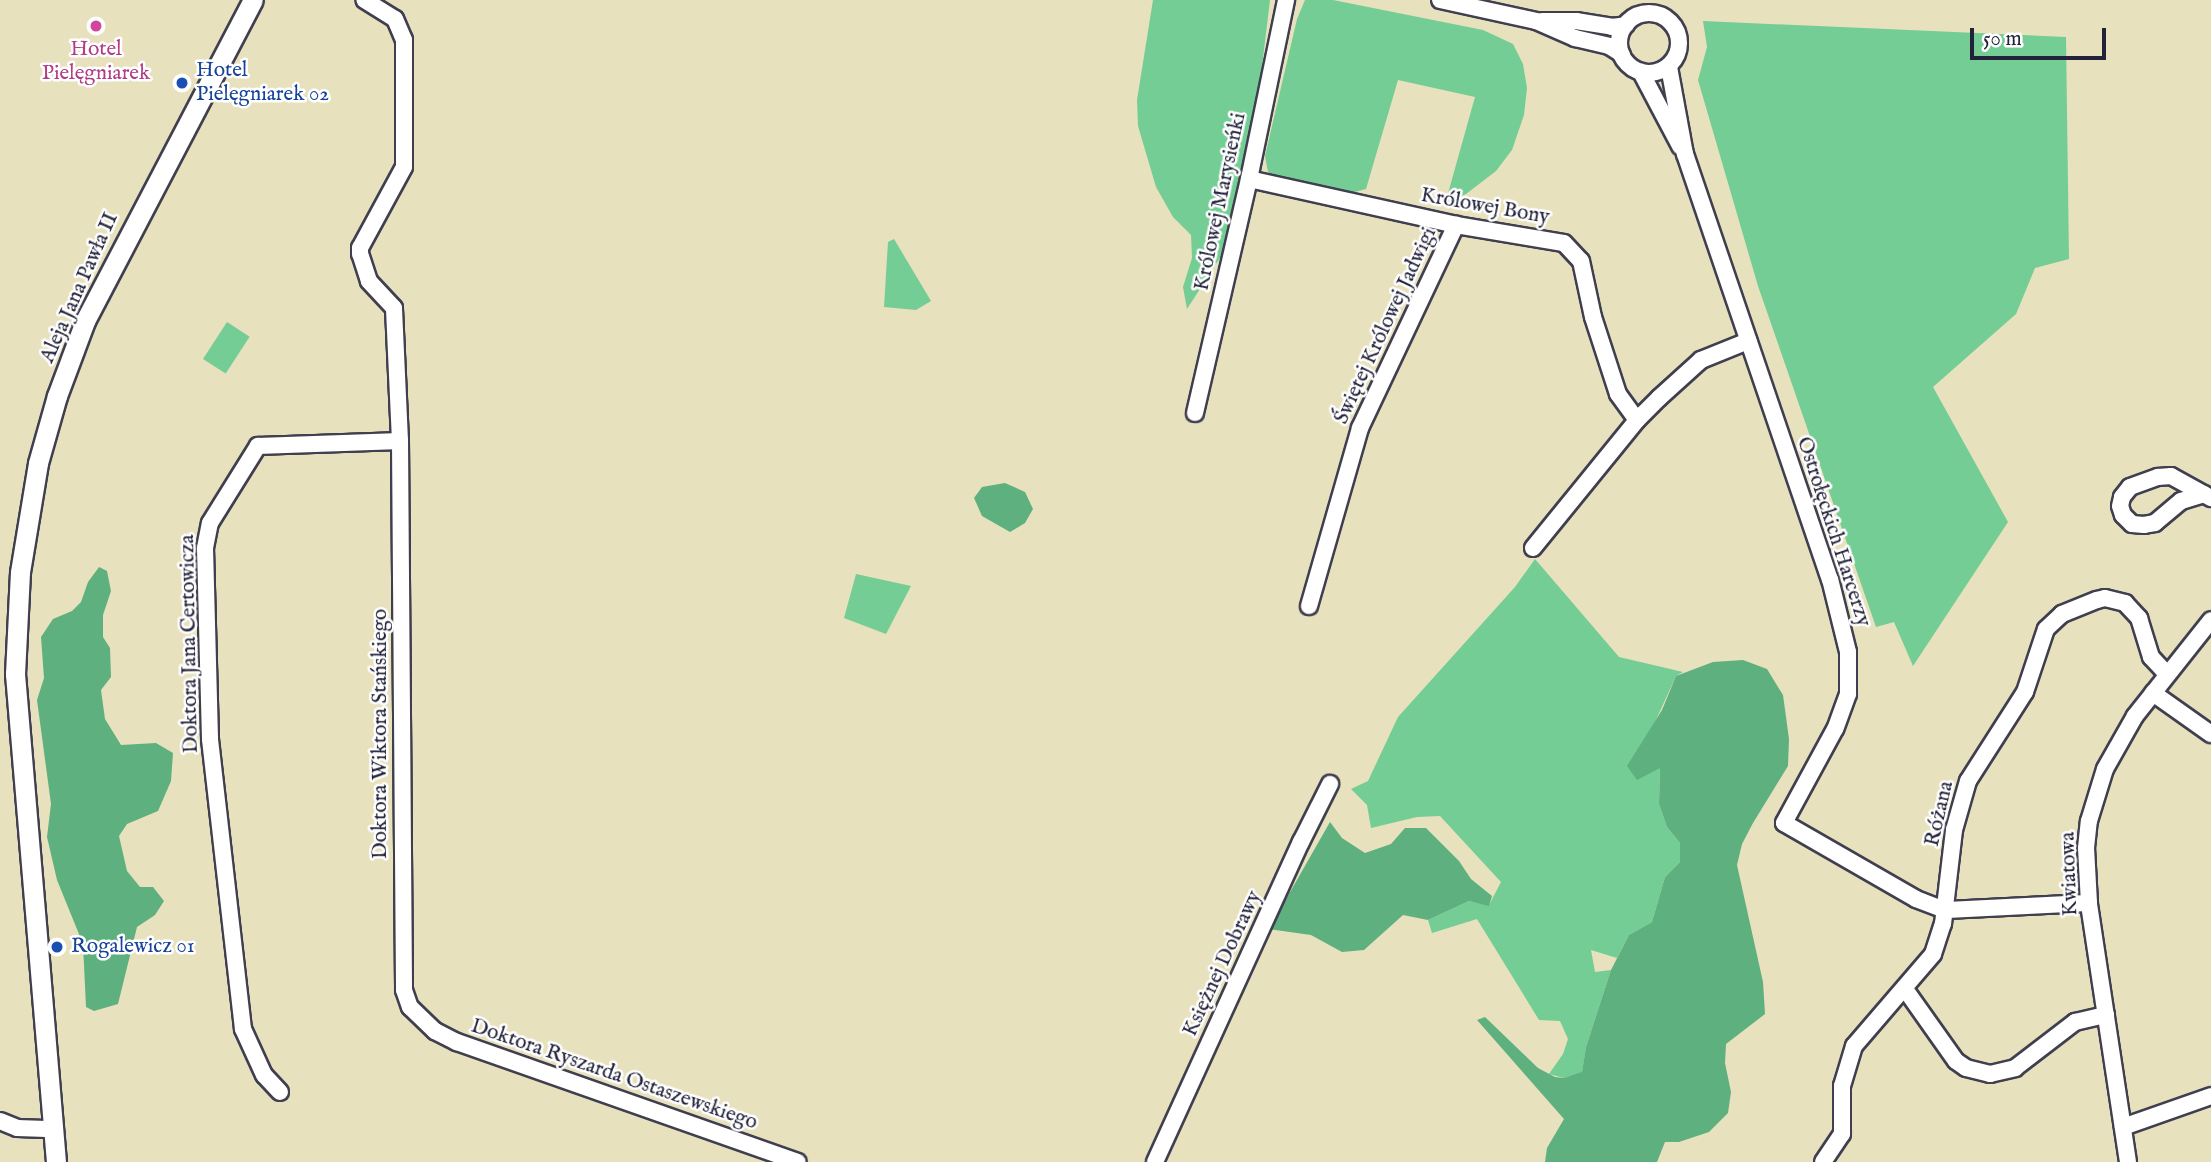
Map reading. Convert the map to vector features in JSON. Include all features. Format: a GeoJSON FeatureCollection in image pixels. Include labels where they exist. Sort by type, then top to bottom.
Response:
{"type":"FeatureCollection","features":[{"type":"Feature","properties":{"kind":"street","name":"Aleja Jana Pawła II"},"geometry":{"type":"LineString","coordinates":[[56,1162],[15,674],[20,572],[38,463],[57,396],[85,321],[253,0]]}},
{"type":"Feature","properties":{"kind":"street"},"geometry":{"type":"LineString","coordinates":[[364,0],[395,19],[404,40],[404,167],[360,248],[369,281],[394,308],[400,442]]}},
{"type":"Feature","properties":{"kind":"street","name":"Królowej Marysieńki"},"geometry":{"type":"LineString","coordinates":[[1195,413],[1249,179],[1286,0]]}},
{"type":"Feature","properties":{"kind":"street"},"geometry":{"type":"LineString","coordinates":[[1440,0],[1536,21],[1575,38],[1609,46],[1622,54]]}},
{"type":"Feature","properties":{"kind":"street"},"geometry":{"type":"LineString","coordinates":[[1633,14],[1620,40],[1622,54],[1629,65],[1641,72],[1656,73],[1669,66],[1678,54],[1679,38],[1676,29],[1664,17],[1658,0]]}},
{"type":"Feature","properties":{"kind":"street"},"geometry":{"type":"LineString","coordinates":[[1536,21],[1576,21],[1612,27],[1633,14],[1651,13],[1664,17]]}},
{"type":"Feature","properties":{"kind":"street","name":"Ostrołęckich Harcerzy"},"geometry":{"type":"LineString","coordinates":[[1669,66],[1685,154],[1830,579],[1848,652],[1848,694],[1835,729],[1784,823],[1916,899],[1945,910]]}},
{"type":"Feature","properties":{"kind":"street","name":"Ostrołęckich Harcerzy"},"geometry":{"type":"LineString","coordinates":[[1641,72],[1685,154]]}},
{"type":"Feature","properties":{"kind":"street","name":"Królowej Bony"},"geometry":{"type":"LineString","coordinates":[[1249,179],[1456,225],[1564,243],[1581,261],[1593,317],[1618,394],[1637,420]]}},
{"type":"Feature","properties":{"kind":"street","name":"Świętej Królowej Jadwigi"},"geometry":{"type":"LineString","coordinates":[[1309,606],[1360,428],[1456,225]]}},
{"type":"Feature","properties":{"kind":"street"},"geometry":{"type":"LineString","coordinates":[[1532,548],[1637,420],[1701,360],[1748,341]]}},
{"type":"Feature","properties":{"kind":"street","name":"Doktora Wiktora Stańskiego"},"geometry":{"type":"LineString","coordinates":[[400,442],[404,989],[410,1007],[421,1021]]}},
{"type":"Feature","properties":{"kind":"street","name":"Doktora Jana Certowicza"},"geometry":{"type":"LineString","coordinates":[[279,1092],[264,1075],[243,1029],[209,739],[207,537],[210,523],[258,446],[400,442]]}},
{"type":"Feature","properties":{"kind":"street"},"geometry":{"type":"LineString","coordinates":[[2171,476],[2207,496],[2181,501],[2155,523],[2144,525],[2132,524],[2123,515],[2120,506],[2122,497],[2130,487],[2158,477],[2171,476]]}},
{"type":"Feature","properties":{"kind":"street","name":"Różana"},"geometry":{"type":"LineString","coordinates":[[1823,1162],[1842,1134],[1842,1086],[1854,1046],[1864,1031],[1905,989],[1933,954],[1945,910],[1954,830],[1968,780],[2025,692],[2044,634],[2055,618],[2105,598],[2125,603],[2139,618],[2151,657],[2167,674]]}},
{"type":"Feature","properties":{"kind":"street","name":"Kwiatowa"},"geometry":{"type":"LineString","coordinates":[[2128,1162],[2089,903],[2086,848],[2095,795],[2119,742],[2152,693],[2211,620]]}},
{"type":"Feature","properties":{"kind":"street"},"geometry":{"type":"LineString","coordinates":[[2152,693],[2211,734]]}},
{"type":"Feature","properties":{"kind":"street","name":"Księżnej Dobrawy"},"geometry":{"type":"LineString","coordinates":[[1155,1162],[1306,830],[1331,784]]}},
{"type":"Feature","properties":{"kind":"street"},"geometry":{"type":"LineString","coordinates":[[1945,910],[2089,903]]}},
{"type":"Feature","properties":{"kind":"street"},"geometry":{"type":"LineString","coordinates":[[1905,989],[1956,1061],[1966,1068],[1990,1074],[2015,1068],[2075,1022],[2106,1015]]}},
{"type":"Feature","properties":{"kind":"street","name":"Doktora Ryszarda Ostaszewskiego"},"geometry":{"type":"LineString","coordinates":[[421,1021],[457,1042],[798,1162]]}},
{"type":"Feature","properties":{"kind":"street"},"geometry":{"type":"LineString","coordinates":[[2123,1127],[2211,1096]]}},
{"type":"Feature","properties":{"kind":"street"},"geometry":{"type":"LineString","coordinates":[[0,1121],[17,1128],[54,1129]]}},
{"type":"Feature","properties":{"kind":"green space"},"geometry":{"type":"Polygon","coordinates":[[[1153,0],[1270,0],[1250,166],[1229,244],[1187,309],[1183,287],[1192,258],[1191,235],[1173,217],[1156,187],[1138,126],[1137,100],[1153,0]]]}},
{"type":"Feature","properties":{"kind":"green space"},"geometry":{"type":"Polygon","coordinates":[[[1305,0],[1333,0],[1483,30],[1513,44],[1523,64],[1527,88],[1524,115],[1512,150],[1496,171],[1466,194],[1445,204],[1475,97],[1398,80],[1366,189],[1347,194],[1280,180],[1268,172],[1265,156],[1297,19],[1305,0]]]}},
{"type":"Feature","properties":{"kind":"green space"},"geometry":{"type":"Polygon","coordinates":[[[1703,21],[2066,37],[2069,259],[2035,268],[2016,314],[1933,387],[2008,522],[1913,666],[1894,622],[1876,627],[1758,286],[1698,80],[1707,47],[1703,21]]]}},
{"type":"Feature","properties":{"kind":"green space"},"geometry":{"type":"Polygon","coordinates":[[[894,239],[931,301],[916,310],[884,307],[888,242],[894,239]]]}},
{"type":"Feature","properties":{"kind":"green space"},"geometry":{"type":"Polygon","coordinates":[[[227,322],[250,337],[226,374],[203,359],[227,322]]]}},
{"type":"Feature","properties":{"kind":"green space"},"geometry":{"type":"Polygon","coordinates":[[[1005,483],[1025,492],[1033,509],[1025,523],[1010,532],[982,516],[974,498],[982,487],[1005,483]]]}},
{"type":"Feature","properties":{"kind":"green space"},"geometry":{"type":"Polygon","coordinates":[[[1535,559],[1619,657],[1683,672],[1676,676],[1650,733],[1660,767],[1659,804],[1667,827],[1680,843],[1680,862],[1665,877],[1652,922],[1629,935],[1617,958],[1591,950],[1595,972],[1611,970],[1586,1047],[1582,1073],[1564,1078],[1549,1074],[1563,1054],[1568,1039],[1560,1021],[1539,1020],[1477,919],[1432,933],[1428,920],[1469,901],[1489,905],[1501,882],[1440,816],[1417,817],[1371,828],[1367,805],[1351,789],[1368,781],[1398,717],[1515,587],[1535,559]]]}},
{"type":"Feature","properties":{"kind":"green space"},"geometry":{"type":"Polygon","coordinates":[[[99,567],[107,571],[111,591],[103,615],[103,637],[110,648],[111,677],[101,690],[105,719],[121,745],[156,743],[173,753],[171,781],[158,811],[127,824],[119,836],[127,871],[140,887],[153,887],[164,901],[155,915],[137,927],[118,1004],[94,1011],[86,1007],[83,944],[57,880],[47,837],[51,804],[37,700],[44,678],[41,637],[53,619],[72,611],[81,602],[88,582],[99,567]]]}},
{"type":"Feature","properties":{"kind":"green space"},"geometry":{"type":"Polygon","coordinates":[[[856,574],[911,586],[886,634],[844,618],[856,574]]]}},
{"type":"Feature","properties":{"kind":"green space"},"geometry":{"type":"Polygon","coordinates":[[[1743,660],[1767,669],[1783,695],[1789,739],[1788,766],[1742,844],[1737,865],[1763,982],[1765,1014],[1726,1044],[1725,1063],[1731,1092],[1728,1113],[1709,1132],[1679,1142],[1665,1142],[1657,1162],[1545,1162],[1547,1148],[1564,1119],[1477,1020],[1485,1017],[1538,1068],[1555,1077],[1564,1078],[1582,1072],[1586,1047],[1611,970],[1629,935],[1652,922],[1665,877],[1680,862],[1680,843],[1667,827],[1659,804],[1660,768],[1637,780],[1627,766],[1662,710],[1676,676],[1713,662],[1743,660]]]}},
{"type":"Feature","properties":{"kind":"green space"},"geometry":{"type":"Polygon","coordinates":[[[1330,822],[1342,838],[1365,853],[1391,844],[1405,828],[1426,828],[1459,861],[1471,879],[1492,896],[1489,906],[1469,901],[1428,920],[1403,915],[1364,950],[1342,952],[1311,935],[1269,929],[1330,822]]]}},
{"type":"Feature","properties":{"kind":"place","name":"Hotel Pielęgniarek"},"geometry":{"type":"Point","coordinates":[96,26]}},
{"type":"Feature","properties":{"kind":"place","name":"Hotel Pielęgniarek 02"},"geometry":{"type":"Point","coordinates":[182,83]}},
{"type":"Feature","properties":{"kind":"place","name":"Rogalewicz 01"},"geometry":{"type":"Point","coordinates":[57,947]}}]}
